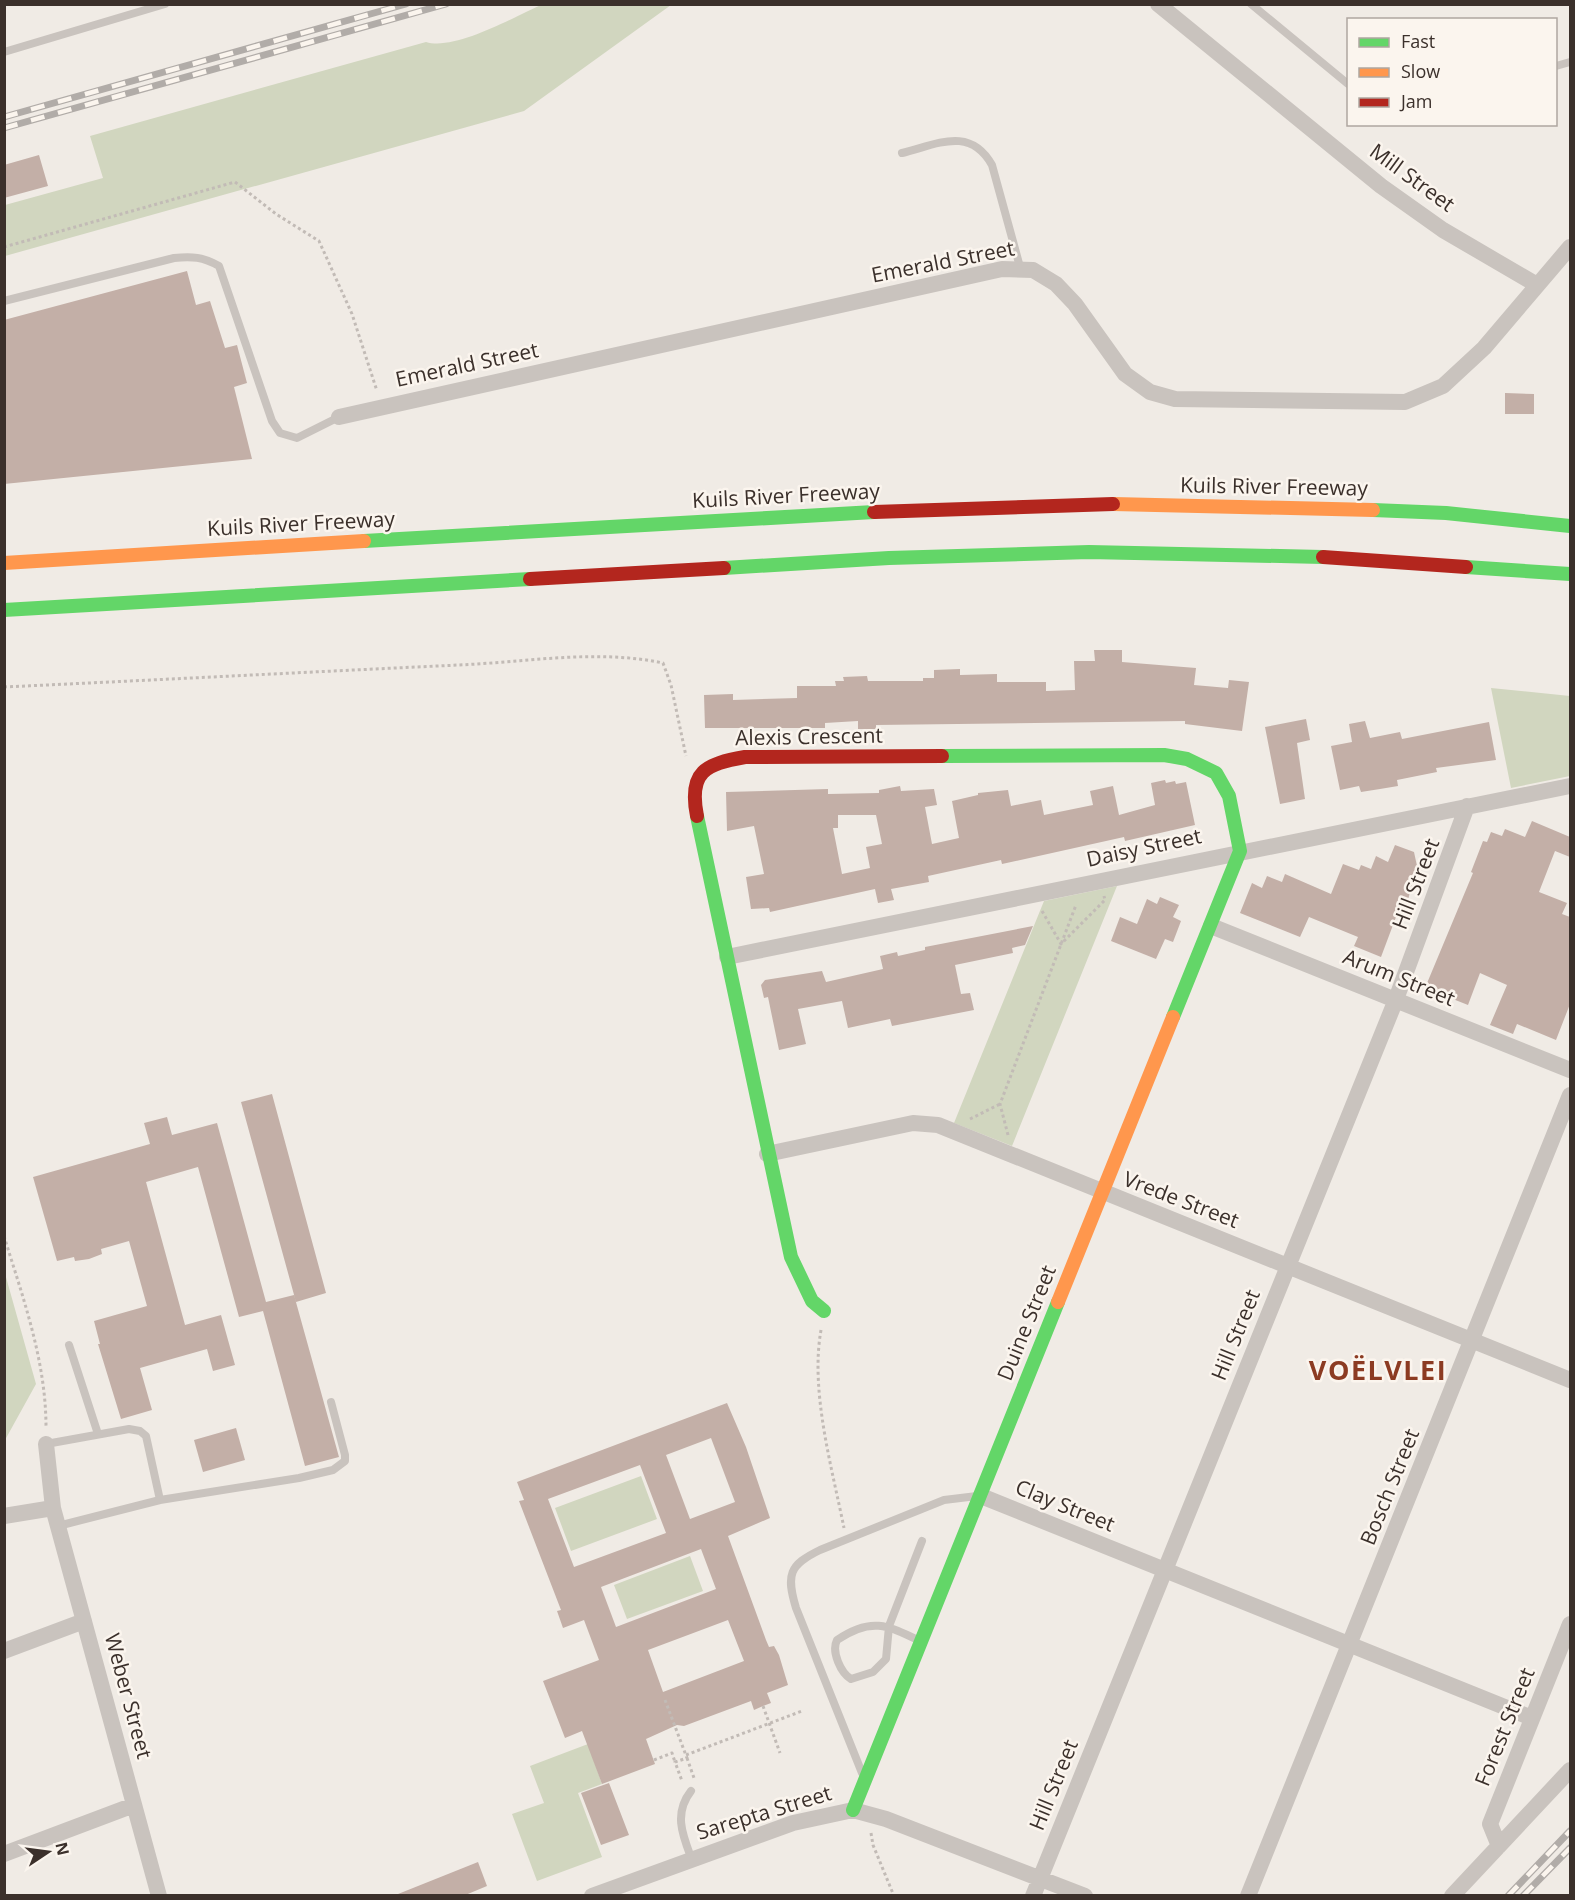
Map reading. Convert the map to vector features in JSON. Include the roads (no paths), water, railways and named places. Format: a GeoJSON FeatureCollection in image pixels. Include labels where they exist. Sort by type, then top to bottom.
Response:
{"type":"FeatureCollection","features":[{"type":"Feature","properties":{"kind":"main road","name":"Kuils River Freeway"},"geometry":{"type":"LineString","coordinates":[[4,563],[781,516],[1096,504],[1290,506],[1446,513],[1570,526]]}},
{"type":"Feature","properties":{"kind":"main road"},"geometry":{"type":"LineString","coordinates":[[4,610],[889,558],[1089,552],[1298,555],[1570,574]]}},
{"type":"Feature","properties":{"kind":"main road","name":"Alexis Crescent"},"geometry":{"type":"LineString","coordinates":[[727,957],[696,810],[694,784],[701,770],[717,761],[745,757],[1112,754],[1188,758],[1209,765],[1224,781],[1240,851]]}},
{"type":"Feature","properties":{"kind":"main road","name":"Duine Street"},"geometry":{"type":"LineString","coordinates":[[854,1810],[1240,851]]}},
{"type":"Feature","properties":{"kind":"main road"},"geometry":{"type":"LineString","coordinates":[[727,957],[767,1154],[791,1257],[812,1301],[824,1311]]}},
{"type":"Feature","properties":{"kind":"street","name":"Mill Street"},"geometry":{"type":"LineString","coordinates":[[1158,4],[1381,186],[1443,230],[1536,285]]}},
{"type":"Feature","properties":{"kind":"street","name":"Emerald Street"},"geometry":{"type":"LineString","coordinates":[[339,417],[1020,267],[1033,270],[1056,284],[1075,304],[1125,374],[1150,392],[1175,399],[1405,402],[1443,386],[1484,348],[1570,247]]}},
{"type":"Feature","properties":{"kind":"street","name":"Daisy Street"},"geometry":{"type":"LineString","coordinates":[[727,957],[1240,851],[1570,786]]}},
{"type":"Feature","properties":{"kind":"street","name":"Hill Street"},"geometry":{"type":"LineString","coordinates":[[1033,1896],[1395,1002],[1467,806]]}},
{"type":"Feature","properties":{"kind":"street","name":"Arum Street"},"geometry":{"type":"LineString","coordinates":[[1211,926],[1395,1002],[1570,1070]]}},
{"type":"Feature","properties":{"kind":"street","name":"Bosch Street"},"geometry":{"type":"LineString","coordinates":[[1248,1896],[1570,1095]]}},
{"type":"Feature","properties":{"kind":"street","name":"Vrede Street"},"geometry":{"type":"LineString","coordinates":[[767,1154],[913,1123],[938,1125],[1570,1380]]}},
{"type":"Feature","properties":{"kind":"street","name":"Weber Street"},"geometry":{"type":"LineString","coordinates":[[46,1444],[53,1508],[159,1896]]}},
{"type":"Feature","properties":{"kind":"street","name":"Clay Street"},"geometry":{"type":"LineString","coordinates":[[981,1496],[1532,1718]]}},
{"type":"Feature","properties":{"kind":"street"},"geometry":{"type":"LineString","coordinates":[[4,1516],[53,1508]]}},
{"type":"Feature","properties":{"kind":"street"},"geometry":{"type":"LineString","coordinates":[[4,1651],[84,1621]]}},
{"type":"Feature","properties":{"kind":"street","name":"Forest Street"},"geometry":{"type":"LineString","coordinates":[[1499,1846],[1490,1824],[1570,1624]]}},
{"type":"Feature","properties":{"kind":"street"},"geometry":{"type":"LineString","coordinates":[[1452,1896],[1570,1770]]}},
{"type":"Feature","properties":{"kind":"street"},"geometry":{"type":"LineString","coordinates":[[4,1854],[134,1805]]}},
{"type":"Feature","properties":{"kind":"street","name":"Sarepta Street"},"geometry":{"type":"LineString","coordinates":[[592,1896],[793,1823],[854,1810],[876,1816],[1085,1896]]}},
{"type":"Feature","properties":{"kind":"lane"},"geometry":{"type":"LineString","coordinates":[[4,52],[165,4]]}},
{"type":"Feature","properties":{"kind":"lane"},"geometry":{"type":"LineString","coordinates":[[1251,4],[1347,83]]}},
{"type":"Feature","properties":{"kind":"lane"},"geometry":{"type":"LineString","coordinates":[[902,153],[950,141],[975,143],[984,150],[992,165],[1020,267]]}},
{"type":"Feature","properties":{"kind":"lane"},"geometry":{"type":"LineString","coordinates":[[4,301],[174,258],[195,256],[207,260],[219,266],[272,420],[280,433],[297,438],[339,417]]}},
{"type":"Feature","properties":{"kind":"lane"},"geometry":{"type":"LineString","coordinates":[[69,1344],[98,1434]]}},
{"type":"Feature","properties":{"kind":"lane"},"geometry":{"type":"LineString","coordinates":[[58,1526],[160,1500],[299,1479],[339,1467],[345,1461],[345,1455],[331,1402]]}},
{"type":"Feature","properties":{"kind":"lane"},"geometry":{"type":"LineString","coordinates":[[46,1444],[129,1429],[140,1431],[146,1436],[160,1500]]}},
{"type":"Feature","properties":{"kind":"lane","name":"Clay Street"},"geometry":{"type":"LineString","coordinates":[[865,1781],[791,1590],[790,1577],[794,1567],[804,1557],[944,1500],[981,1496]]}},
{"type":"Feature","properties":{"kind":"lane"},"geometry":{"type":"LineString","coordinates":[[922,1541],[890,1626],[886,1659],[880,1668],[856,1679],[844,1675],[835,1650],[837,1640],[873,1625],[890,1626],[922,1642]]}},
{"type":"Feature","properties":{"kind":"lane"},"geometry":{"type":"LineString","coordinates":[[692,1860],[681,1828],[680,1817],[682,1806],[694,1789]]}},
{"type":"Feature","properties":{"kind":"railway"},"geometry":{"type":"LineString","coordinates":[[4,117],[406,4]]}},
{"type":"Feature","properties":{"kind":"railway"},"geometry":{"type":"LineString","coordinates":[[4,128],[446,4]]}},
{"type":"Feature","properties":{"kind":"railway"},"geometry":{"type":"LineString","coordinates":[[1508,1896],[1570,1831]]}},
{"type":"Feature","properties":{"kind":"railway"},"geometry":{"type":"LineString","coordinates":[[1523,1896],[1570,1848]]}},
{"type":"Feature","properties":{"kind":"district","name":"VOËLVLEI"},"geometry":{"type":"Point","coordinates":[1378,1371]}}]}
